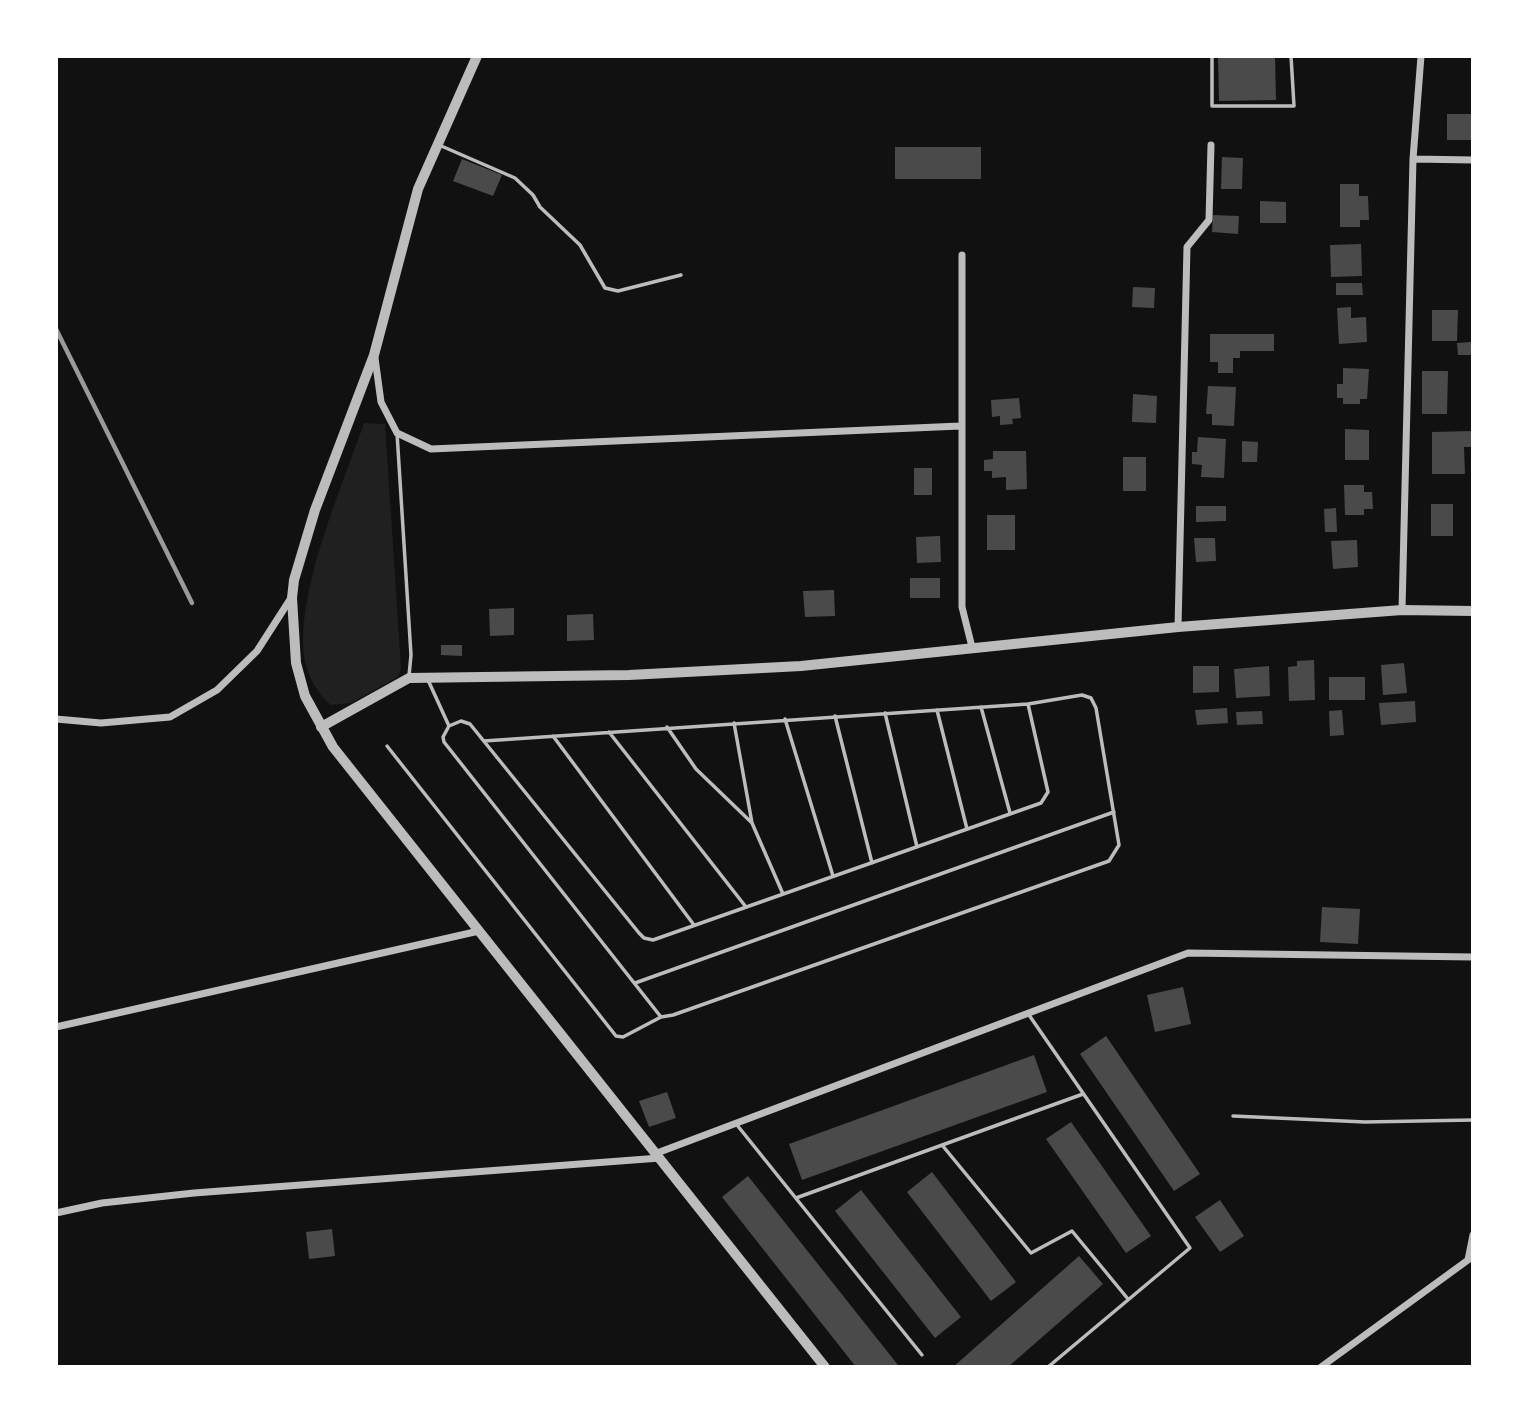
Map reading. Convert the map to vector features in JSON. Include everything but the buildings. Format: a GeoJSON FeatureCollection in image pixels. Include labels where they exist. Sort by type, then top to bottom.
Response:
{"type":"FeatureCollection","features":[{"type":"Feature","properties":{"kind":"street"},"geometry":{"type":"LineString","coordinates":[[477,56],[418,189],[374,355],[315,510],[294,580],[292,598],[296,663],[305,696],[321,727],[342,758],[825,1367]]}},
{"type":"Feature","properties":{"kind":"street"},"geometry":{"type":"LineString","coordinates":[[1402,610],[1413,159],[1421,56]]}},
{"type":"Feature","properties":{"kind":"street"},"geometry":{"type":"LineString","coordinates":[[1178,626],[1187,247],[1209,220],[1211,145]]}},
{"type":"Feature","properties":{"kind":"street"},"geometry":{"type":"LineString","coordinates":[[1413,159],[1473,160]]}},
{"type":"Feature","properties":{"kind":"street"},"geometry":{"type":"LineString","coordinates":[[962,255],[962,607],[972,646]]}},
{"type":"Feature","properties":{"kind":"street"},"geometry":{"type":"LineString","coordinates":[[374,355],[381,402],[397,433],[431,449],[961,426]]}},
{"type":"Feature","properties":{"kind":"street"},"geometry":{"type":"LineString","coordinates":[[56,719],[101,723],[170,717],[217,690],[257,651],[292,598]]}},
{"type":"Feature","properties":{"kind":"street"},"geometry":{"type":"LineString","coordinates":[[321,727],[409,678],[629,675],[801,666],[1178,626],[1402,610],[1473,611]]}},
{"type":"Feature","properties":{"kind":"street"},"geometry":{"type":"LineString","coordinates":[[56,1027],[479,931]]}},
{"type":"Feature","properties":{"kind":"street"},"geometry":{"type":"LineString","coordinates":[[56,1213],[103,1203],[194,1193],[659,1155],[736,1123],[1188,953],[1473,957]]}},
{"type":"Feature","properties":{"kind":"street"},"geometry":{"type":"LineString","coordinates":[[1321,1367],[1468,1260],[1473,1235]]}},
{"type":"Feature","properties":{"kind":"lane"},"geometry":{"type":"LineString","coordinates":[[1212,56],[1212,106],[1294,106],[1291,56]]}},
{"type":"Feature","properties":{"kind":"lane"},"geometry":{"type":"LineString","coordinates":[[438,144],[515,178],[580,245],[605,288],[618,291],[681,275]]}},
{"type":"Feature","properties":{"kind":"lane"},"geometry":{"type":"LineString","coordinates":[[397,433],[411,655],[409,678]]}},
{"type":"Feature","properties":{"kind":"lane"},"geometry":{"type":"LineString","coordinates":[[428,678],[449,726]]}},
{"type":"Feature","properties":{"kind":"lane"},"geometry":{"type":"LineString","coordinates":[[387,746],[615,1036],[623,1037],[661,1017],[686,1011],[1109,861],[1119,845],[1096,708],[1091,698],[1082,695],[1028,704],[484,741]]}},
{"type":"Feature","properties":{"kind":"lane"},"geometry":{"type":"LineString","coordinates":[[661,1017],[444,742],[443,737],[449,726],[461,721],[470,724],[644,938],[653,940],[1041,803],[1048,792],[1028,704]]}},
{"type":"Feature","properties":{"kind":"lane"},"geometry":{"type":"LineString","coordinates":[[981,707],[1010,814]]}},
{"type":"Feature","properties":{"kind":"lane"},"geometry":{"type":"LineString","coordinates":[[937,710],[967,829]]}},
{"type":"Feature","properties":{"kind":"lane"},"geometry":{"type":"LineString","coordinates":[[885,713],[917,847]]}},
{"type":"Feature","properties":{"kind":"lane"},"geometry":{"type":"LineString","coordinates":[[835,716],[872,863]]}},
{"type":"Feature","properties":{"kind":"lane"},"geometry":{"type":"LineString","coordinates":[[785,719],[833,876]]}},
{"type":"Feature","properties":{"kind":"lane"},"geometry":{"type":"LineString","coordinates":[[734,723],[752,823],[783,894]]}},
{"type":"Feature","properties":{"kind":"lane"},"geometry":{"type":"LineString","coordinates":[[667,727],[696,769],[752,823]]}},
{"type":"Feature","properties":{"kind":"lane"},"geometry":{"type":"LineString","coordinates":[[609,732],[746,907]]}},
{"type":"Feature","properties":{"kind":"lane"},"geometry":{"type":"LineString","coordinates":[[553,736],[694,925]]}},
{"type":"Feature","properties":{"kind":"lane"},"geometry":{"type":"LineString","coordinates":[[635,983],[1114,812]]}},
{"type":"Feature","properties":{"kind":"lane"},"geometry":{"type":"LineString","coordinates":[[1027,1013],[1190,1248],[1048,1367]]}},
{"type":"Feature","properties":{"kind":"lane"},"geometry":{"type":"LineString","coordinates":[[796,1198],[1083,1094]]}},
{"type":"Feature","properties":{"kind":"lane"},"geometry":{"type":"LineString","coordinates":[[1233,1116],[1365,1122],[1473,1120]]}},
{"type":"Feature","properties":{"kind":"lane"},"geometry":{"type":"LineString","coordinates":[[736,1123],[922,1355]]}},
{"type":"Feature","properties":{"kind":"lane"},"geometry":{"type":"LineString","coordinates":[[942,1145],[1031,1253],[1072,1231],[1128,1300]]}},
{"type":"Feature","properties":{"kind":"shaded area"},"geometry":{"type":"Polygon","coordinates":[[[364,423],[385,424],[401,668],[398,677],[351,703],[331,705],[319,693],[307,670],[303,644],[304,618],[325,532],[364,423]]]}},
{"type":"Feature","properties":{"kind":"railway"},"geometry":{"type":"LineString","coordinates":[[56,329],[192,603]]}}]}
